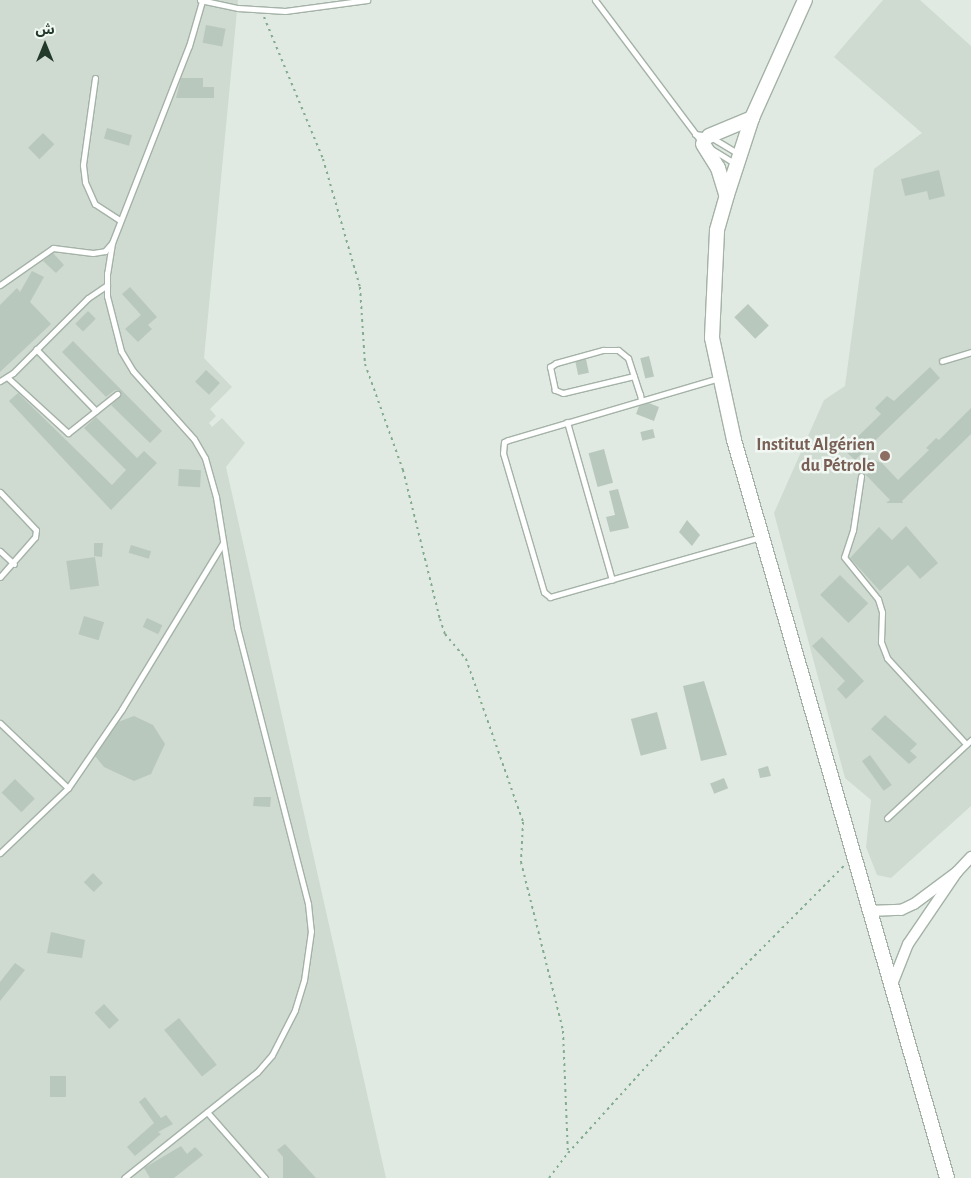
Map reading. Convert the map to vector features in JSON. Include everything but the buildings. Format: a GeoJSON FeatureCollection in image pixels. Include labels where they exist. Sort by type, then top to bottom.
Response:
{"type":"FeatureCollection","features":[{"type":"Feature","properties":{"kind":"main road"},"geometry":{"type":"LineString","coordinates":[[805,0],[752,118],[726,195],[717,231],[712,338],[719,378],[761,537],[947,1178]]}},
{"type":"Feature","properties":{"kind":"main road"},"geometry":{"type":"LineString","coordinates":[[726,195],[718,168],[702,138],[752,118]]}},
{"type":"Feature","properties":{"kind":"street"},"geometry":{"type":"LineString","coordinates":[[891,988],[908,944],[957,872],[971,857]]}},
{"type":"Feature","properties":{"kind":"street"},"geometry":{"type":"LineString","coordinates":[[868,911],[886,912],[907,907],[957,872]]}},
{"type":"Feature","properties":{"kind":"lane"},"geometry":{"type":"LineString","coordinates":[[124,1178],[257,1072],[282,1038],[304,980],[311,932],[308,904],[238,627],[216,497],[205,458],[182,423],[133,371],[121,351],[112,326],[107,285],[112,243],[189,46],[201,1],[260,10],[308,10],[366,0]]}},
{"type":"Feature","properties":{"kind":"lane"},"geometry":{"type":"LineString","coordinates":[[595,0],[702,138],[738,159]]}},
{"type":"Feature","properties":{"kind":"lane"},"geometry":{"type":"LineString","coordinates":[[95,78],[82,165],[85,182],[95,204],[120,220]]}},
{"type":"Feature","properties":{"kind":"lane"},"geometry":{"type":"LineString","coordinates":[[702,138],[738,159]]}},
{"type":"Feature","properties":{"kind":"lane"},"geometry":{"type":"LineString","coordinates":[[0,285],[53,248],[93,253],[105,251],[112,243]]}},
{"type":"Feature","properties":{"kind":"lane"},"geometry":{"type":"LineString","coordinates":[[0,381],[7,377],[36,350],[88,298],[107,285]]}},
{"type":"Feature","properties":{"kind":"lane"},"geometry":{"type":"LineString","coordinates":[[634,376],[563,394],[555,390],[550,367],[556,363],[609,349],[628,358],[634,376],[641,400]]}},
{"type":"Feature","properties":{"kind":"lane"},"geometry":{"type":"LineString","coordinates":[[36,350],[96,411]]}},
{"type":"Feature","properties":{"kind":"lane"},"geometry":{"type":"LineString","coordinates":[[942,360],[971,352]]}},
{"type":"Feature","properties":{"kind":"lane"},"geometry":{"type":"LineString","coordinates":[[7,377],[68,433],[116,394]]}},
{"type":"Feature","properties":{"kind":"lane"},"geometry":{"type":"LineString","coordinates":[[719,378],[508,440],[504,442],[503,452],[546,595],[555,596],[761,537]]}},
{"type":"Feature","properties":{"kind":"lane"},"geometry":{"type":"LineString","coordinates":[[567,422],[612,580]]}},
{"type":"Feature","properties":{"kind":"lane"},"geometry":{"type":"LineString","coordinates":[[861,476],[854,530],[844,556],[878,599],[882,612],[881,642],[887,658],[969,742],[887,818]]}},
{"type":"Feature","properties":{"kind":"lane"},"geometry":{"type":"LineString","coordinates":[[0,492],[36,530],[35,537],[14,564],[0,577]]}},
{"type":"Feature","properties":{"kind":"lane"},"geometry":{"type":"LineString","coordinates":[[0,853],[68,788],[122,709],[224,543]]}},
{"type":"Feature","properties":{"kind":"lane"},"geometry":{"type":"LineString","coordinates":[[0,551],[14,564]]}},
{"type":"Feature","properties":{"kind":"lane"},"geometry":{"type":"LineString","coordinates":[[0,723],[68,788]]}},
{"type":"Feature","properties":{"kind":"lane"},"geometry":{"type":"LineString","coordinates":[[207,1112],[265,1178]]}},
{"type":"Feature","properties":{"kind":"path"},"geometry":{"type":"LineString","coordinates":[[260,10],[326,168],[360,287],[365,364],[403,470],[440,619],[445,634],[466,659],[523,822],[521,862],[563,1031],[568,1153]]}},
{"type":"Feature","properties":{"kind":"path"},"geometry":{"type":"LineString","coordinates":[[549,1178],[568,1153],[663,1048],[853,857]]}},
{"type":"Feature","properties":{"kind":"shaded area"},"geometry":{"type":"Polygon","coordinates":[[[0,0],[238,0],[204,358],[232,387],[210,409],[216,416],[209,423],[212,427],[222,418],[245,443],[226,467],[386,1178],[0,1178],[0,0]]]}},
{"type":"Feature","properties":{"kind":"shaded area","name":"Institut Algérien du Pétrole"},"geometry":{"type":"Polygon","coordinates":[[[883,0],[920,0],[971,46],[971,806],[891,878],[877,875],[866,847],[871,800],[845,778],[774,513],[824,400],[845,386],[874,169],[922,133],[834,57],[883,0]]]}},
{"type":"Feature","properties":{"kind":"place","name":"Institut Algérien du Pétrole"},"geometry":{"type":"Point","coordinates":[885,456]}}]}
